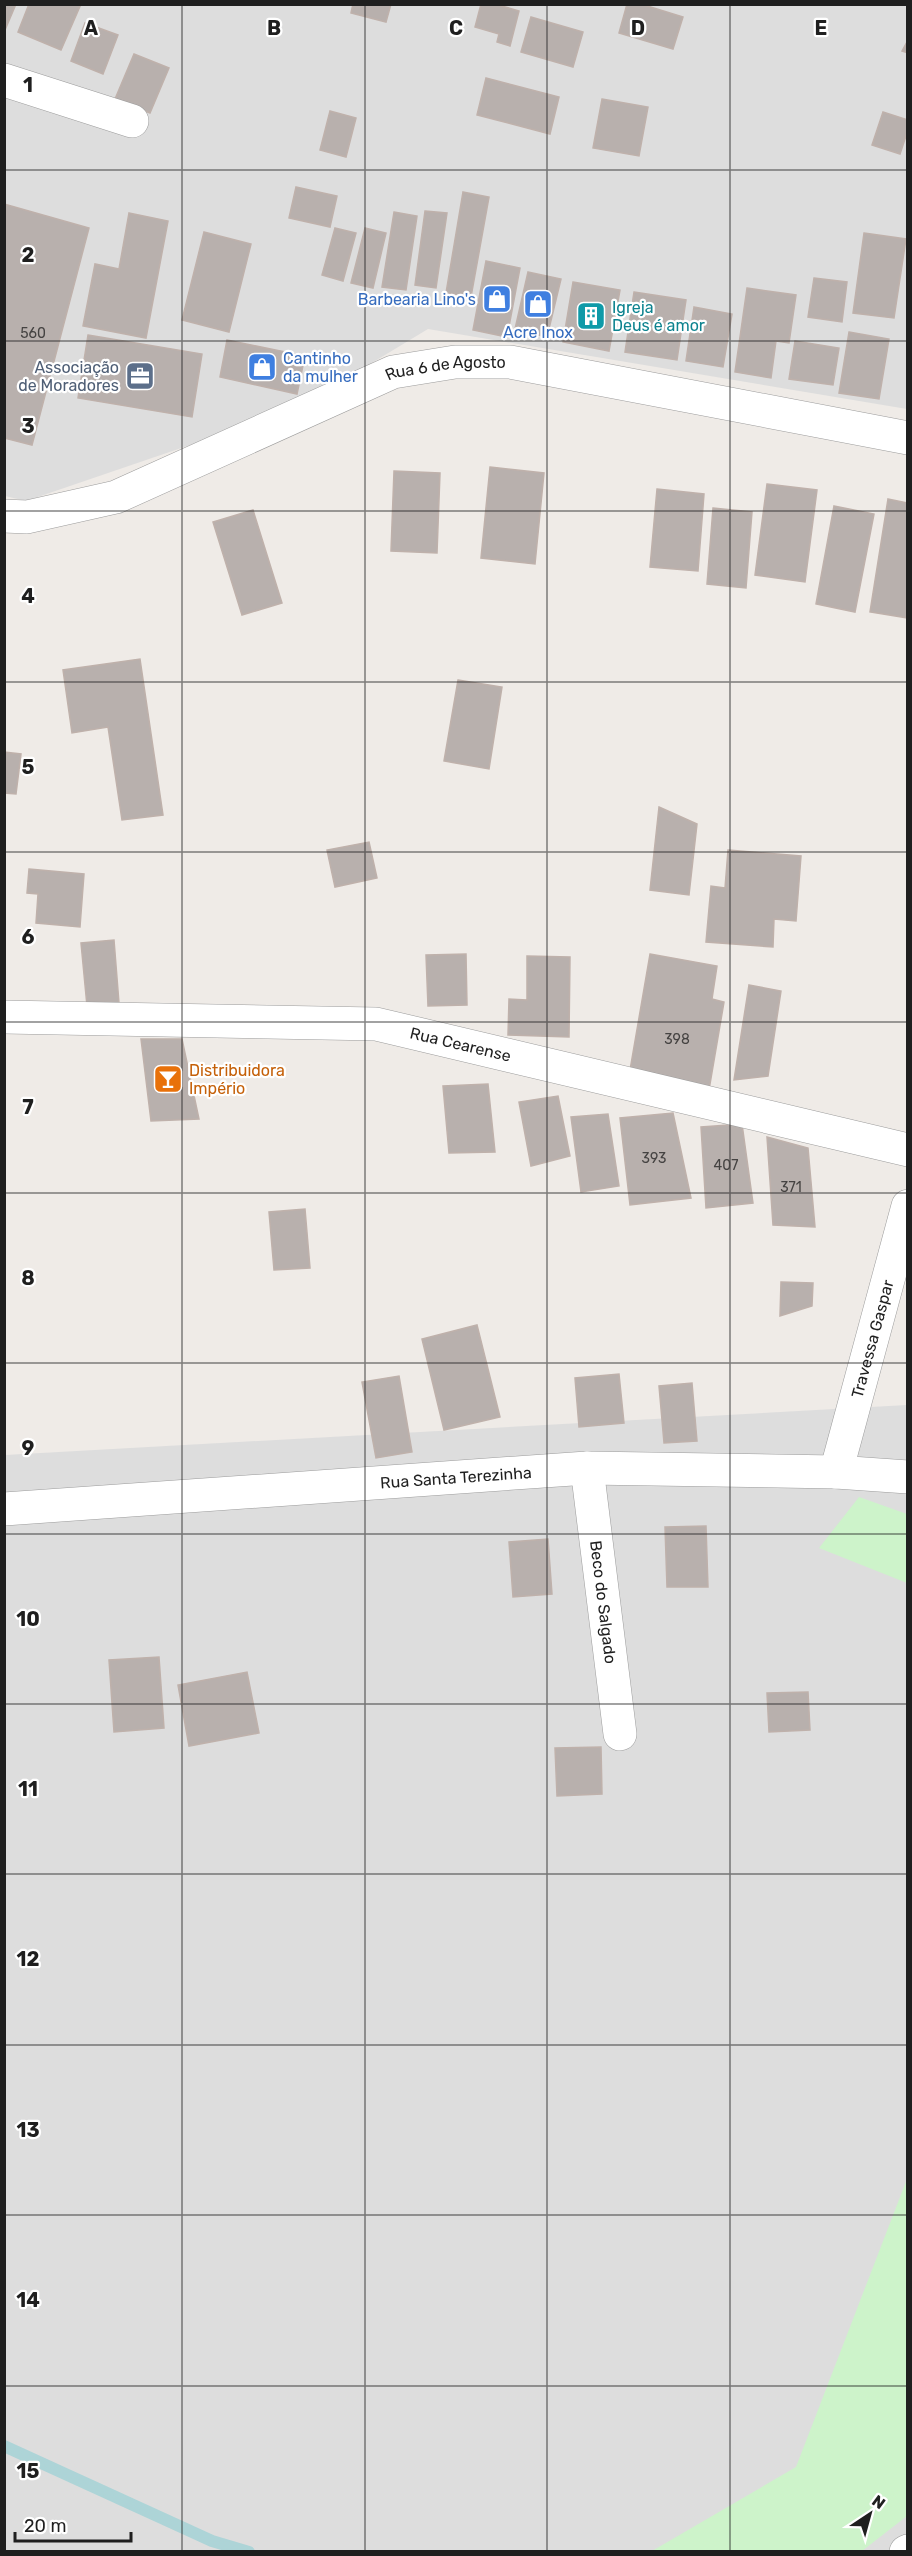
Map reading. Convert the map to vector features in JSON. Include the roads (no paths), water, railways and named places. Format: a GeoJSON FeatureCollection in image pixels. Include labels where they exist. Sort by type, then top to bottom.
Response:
{"type":"FeatureCollection","features":[{"type":"Feature","properties":{"kind":"street"},"geometry":{"type":"LineString","coordinates":[[4,80],[132,121]]}},
{"type":"Feature","properties":{"kind":"street","name":"Rua 6 de Agosto"},"geometry":{"type":"LineString","coordinates":[[4,516],[27,517],[116,497],[393,372],[455,362],[510,362],[908,438]]}},
{"type":"Feature","properties":{"kind":"street","name":"Rua Cearense"},"geometry":{"type":"LineString","coordinates":[[4,1017],[376,1024],[908,1150]]}},
{"type":"Feature","properties":{"kind":"street","name":"Travessa Gaspar"},"geometry":{"type":"LineString","coordinates":[[836,1472],[908,1206]]}},
{"type":"Feature","properties":{"kind":"street","name":"Rua Santa Terezinha"},"geometry":{"type":"LineString","coordinates":[[4,1509],[587,1468],[836,1472],[908,1478]]}},
{"type":"Feature","properties":{"kind":"street","name":"Beco do Salgado"},"geometry":{"type":"LineString","coordinates":[[587,1468],[620,1734]]}},
{"type":"Feature","properties":{"kind":"waterway"},"geometry":{"type":"LineString","coordinates":[[4,2446],[212,2541],[249,2552]]}},
{"type":"Feature","properties":{"kind":"place","name":"Barbearia Lino's"},"geometry":{"type":"Point","coordinates":[497,299]}},
{"type":"Feature","properties":{"kind":"place","name":"Acre Inox"},"geometry":{"type":"Point","coordinates":[538,304]}},
{"type":"Feature","properties":{"kind":"place","name":"Igreja Deus é amor"},"geometry":{"type":"Point","coordinates":[591,316]}},
{"type":"Feature","properties":{"kind":"place","name":"Cantinho da mulher"},"geometry":{"type":"Point","coordinates":[262,367]}},
{"type":"Feature","properties":{"kind":"place","name":"Associação de Moradores"},"geometry":{"type":"Point","coordinates":[140,376]}},
{"type":"Feature","properties":{"kind":"place","name":"Distribuidora Império"},"geometry":{"type":"Point","coordinates":[168,1079]}}]}
